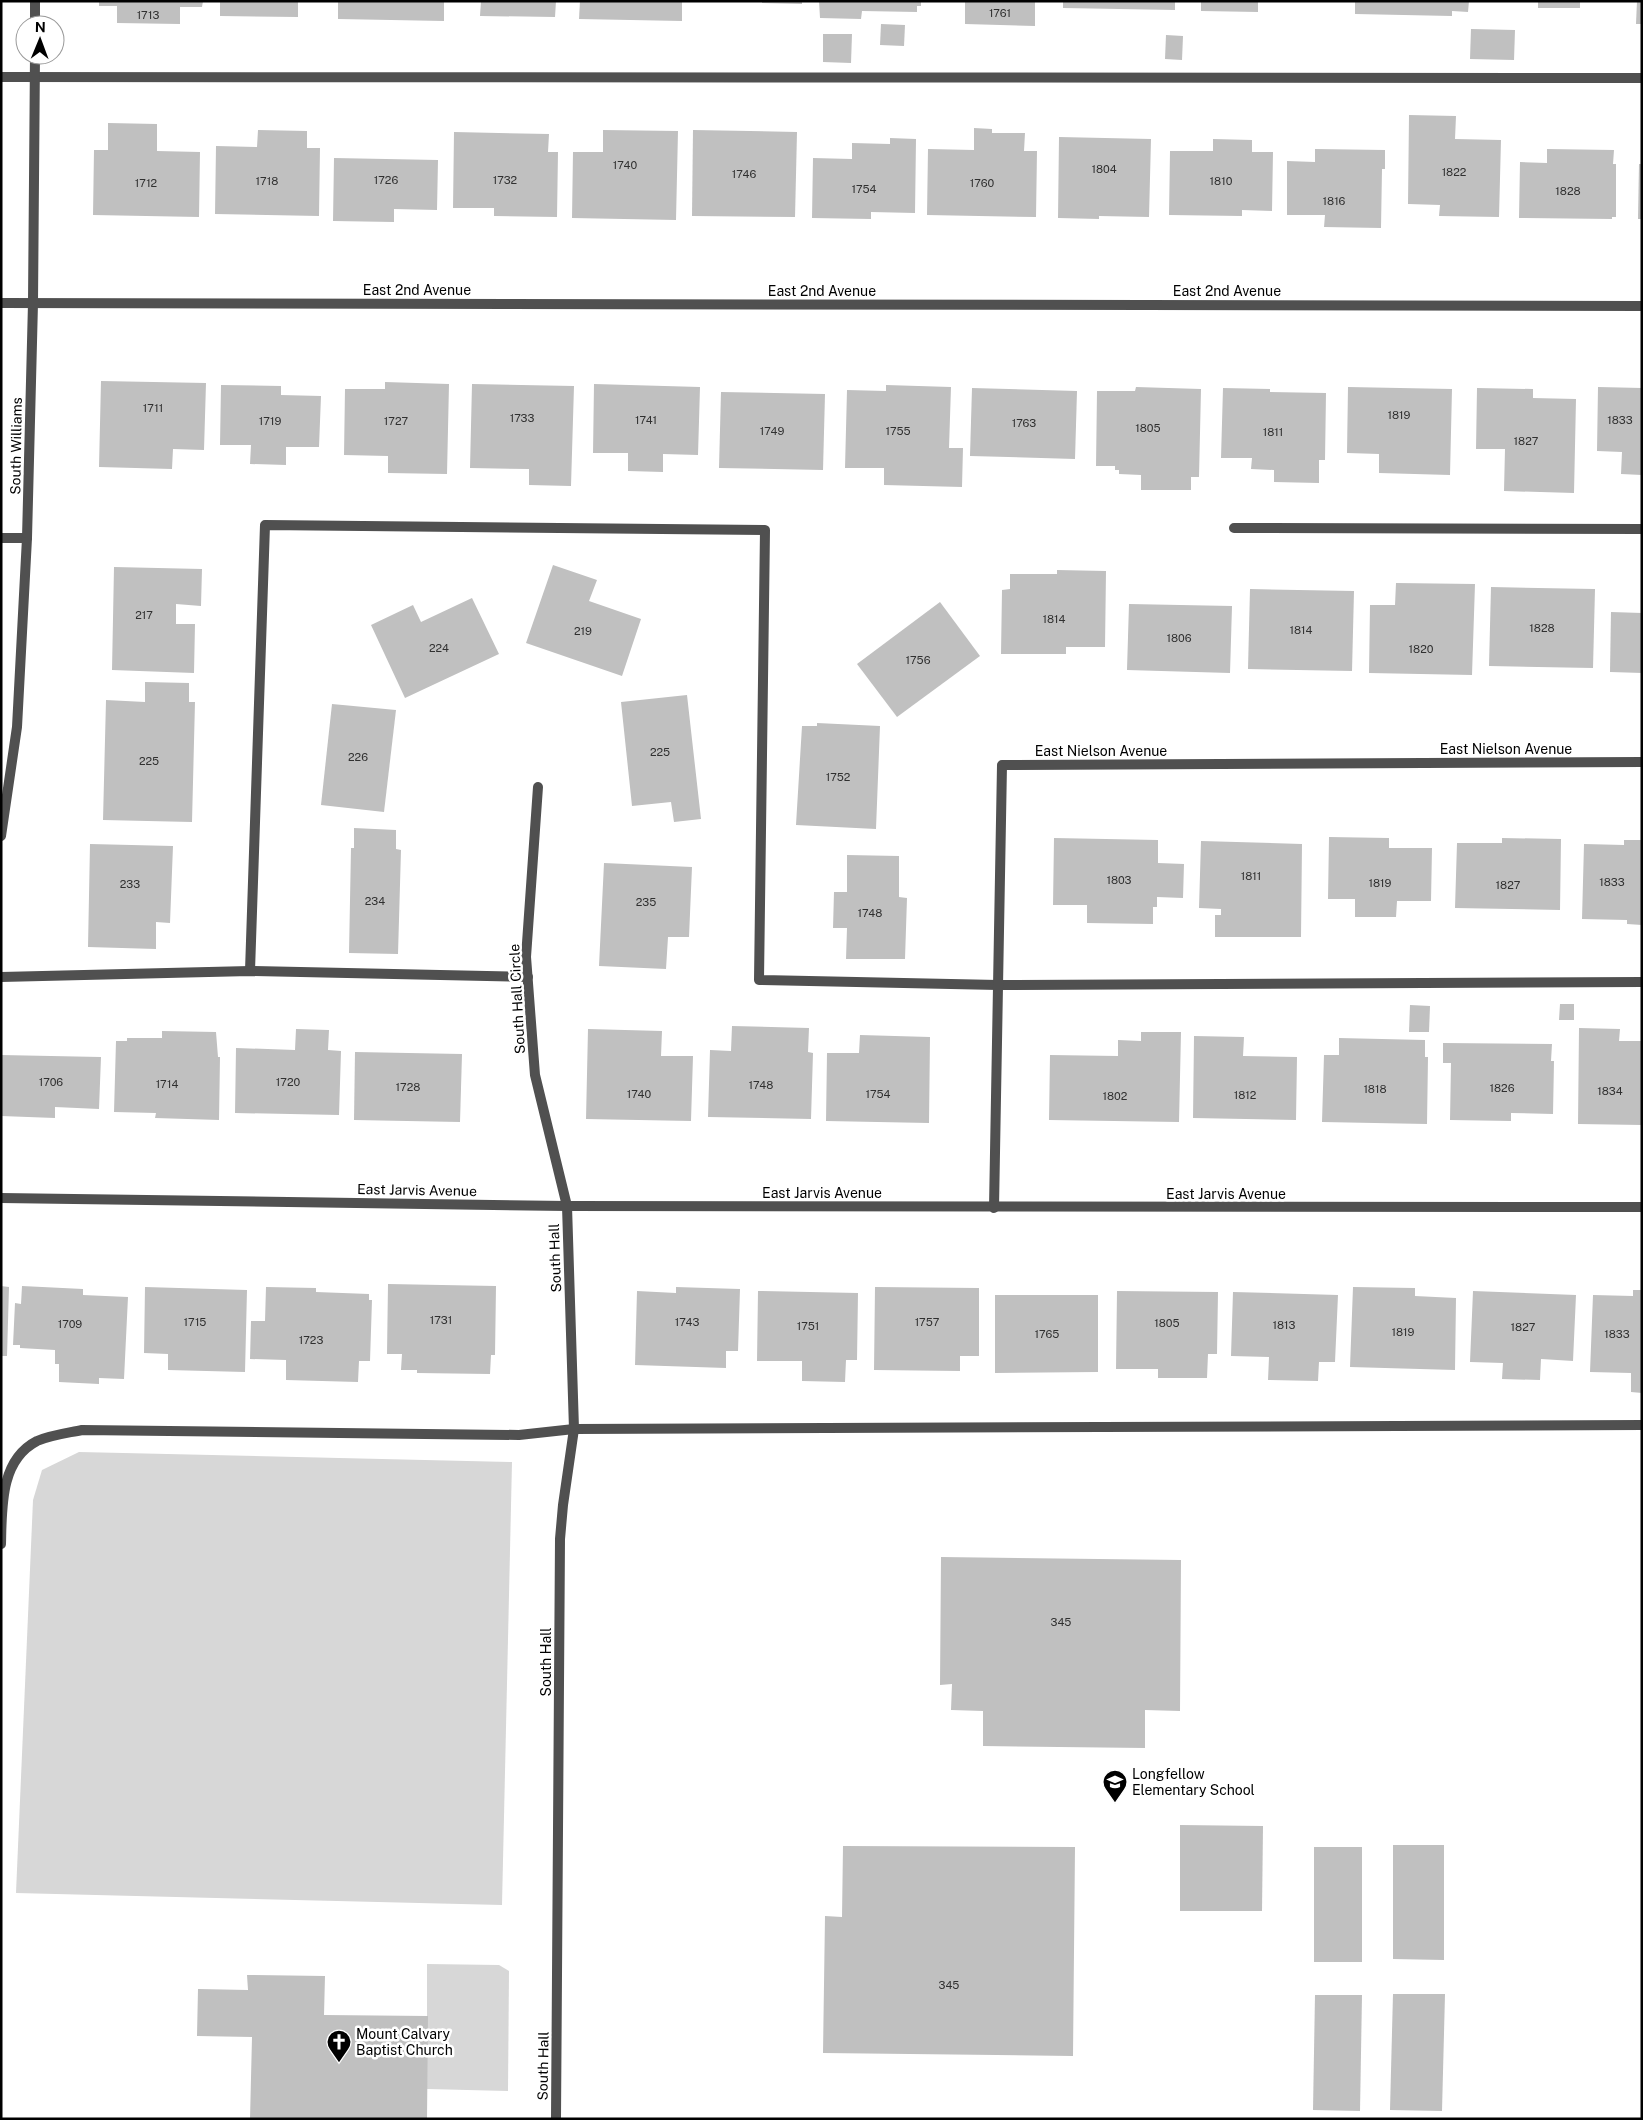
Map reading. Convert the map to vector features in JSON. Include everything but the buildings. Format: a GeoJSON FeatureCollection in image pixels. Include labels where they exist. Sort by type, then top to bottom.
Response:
{"type":"FeatureCollection","features":[{"type":"Feature","properties":{"kind":"street"},"geometry":{"type":"LineString","coordinates":[[34,1],[35,15]]}},
{"type":"Feature","properties":{"kind":"street","name":"South Williams"},"geometry":{"type":"LineString","coordinates":[[1,836],[5,786],[17,727],[27,538],[35,65]]}},
{"type":"Feature","properties":{"kind":"street"},"geometry":{"type":"LineString","coordinates":[[1,77],[1642,78]]}},
{"type":"Feature","properties":{"kind":"street","name":"East 2nd Avenue"},"geometry":{"type":"LineString","coordinates":[[1,303],[1642,306]]}},
{"type":"Feature","properties":{"kind":"street"},"geometry":{"type":"LineString","coordinates":[[250,971],[265,525],[765,530],[758,980],[998,985],[1642,982]]}},
{"type":"Feature","properties":{"kind":"street"},"geometry":{"type":"LineString","coordinates":[[1234,528],[1642,529]]}},
{"type":"Feature","properties":{"kind":"street"},"geometry":{"type":"LineString","coordinates":[[1,538],[27,538]]}},
{"type":"Feature","properties":{"kind":"street","name":"East Nielson Avenue"},"geometry":{"type":"LineString","coordinates":[[994,1208],[1002,765],[1642,762]]}},
{"type":"Feature","properties":{"kind":"street","name":"South Hall Circle"},"geometry":{"type":"LineString","coordinates":[[538,787],[526,957],[535,1074],[567,1206]]}},
{"type":"Feature","properties":{"kind":"street"},"geometry":{"type":"LineString","coordinates":[[1,977],[250,971],[528,977]]}},
{"type":"Feature","properties":{"kind":"street","name":"East Jarvis Avenue"},"geometry":{"type":"LineString","coordinates":[[1,1198],[567,1206],[994,1208],[1642,1207]]}},
{"type":"Feature","properties":{"kind":"street","name":"South Hall"},"geometry":{"type":"LineString","coordinates":[[556,2119],[560,1539],[574,1429],[567,1206]]}},
{"type":"Feature","properties":{"kind":"street"},"geometry":{"type":"LineString","coordinates":[[1,1544],[3,1484],[17,1456],[37,1441],[82,1430],[519,1436],[574,1429],[1642,1425]]}},
{"type":"Feature","properties":{"kind":"shaded area"},"geometry":{"type":"Polygon","coordinates":[[[79,1452],[512,1462],[502,1905],[16,1893],[33,1500],[42,1470],[79,1452]]]}},
{"type":"Feature","properties":{"kind":"shaded area"},"geometry":{"type":"Polygon","coordinates":[[[427,1964],[499,1965],[509,1971],[508,2091],[427,2089],[427,1964]]]}},
{"type":"Feature","properties":{"kind":"place","name":"Longfellow Elementary School"},"geometry":{"type":"Point","coordinates":[1115,1803]}},
{"type":"Feature","properties":{"kind":"place","name":"Mount Calvary Baptist Church"},"geometry":{"type":"Point","coordinates":[339,2063]}}]}
